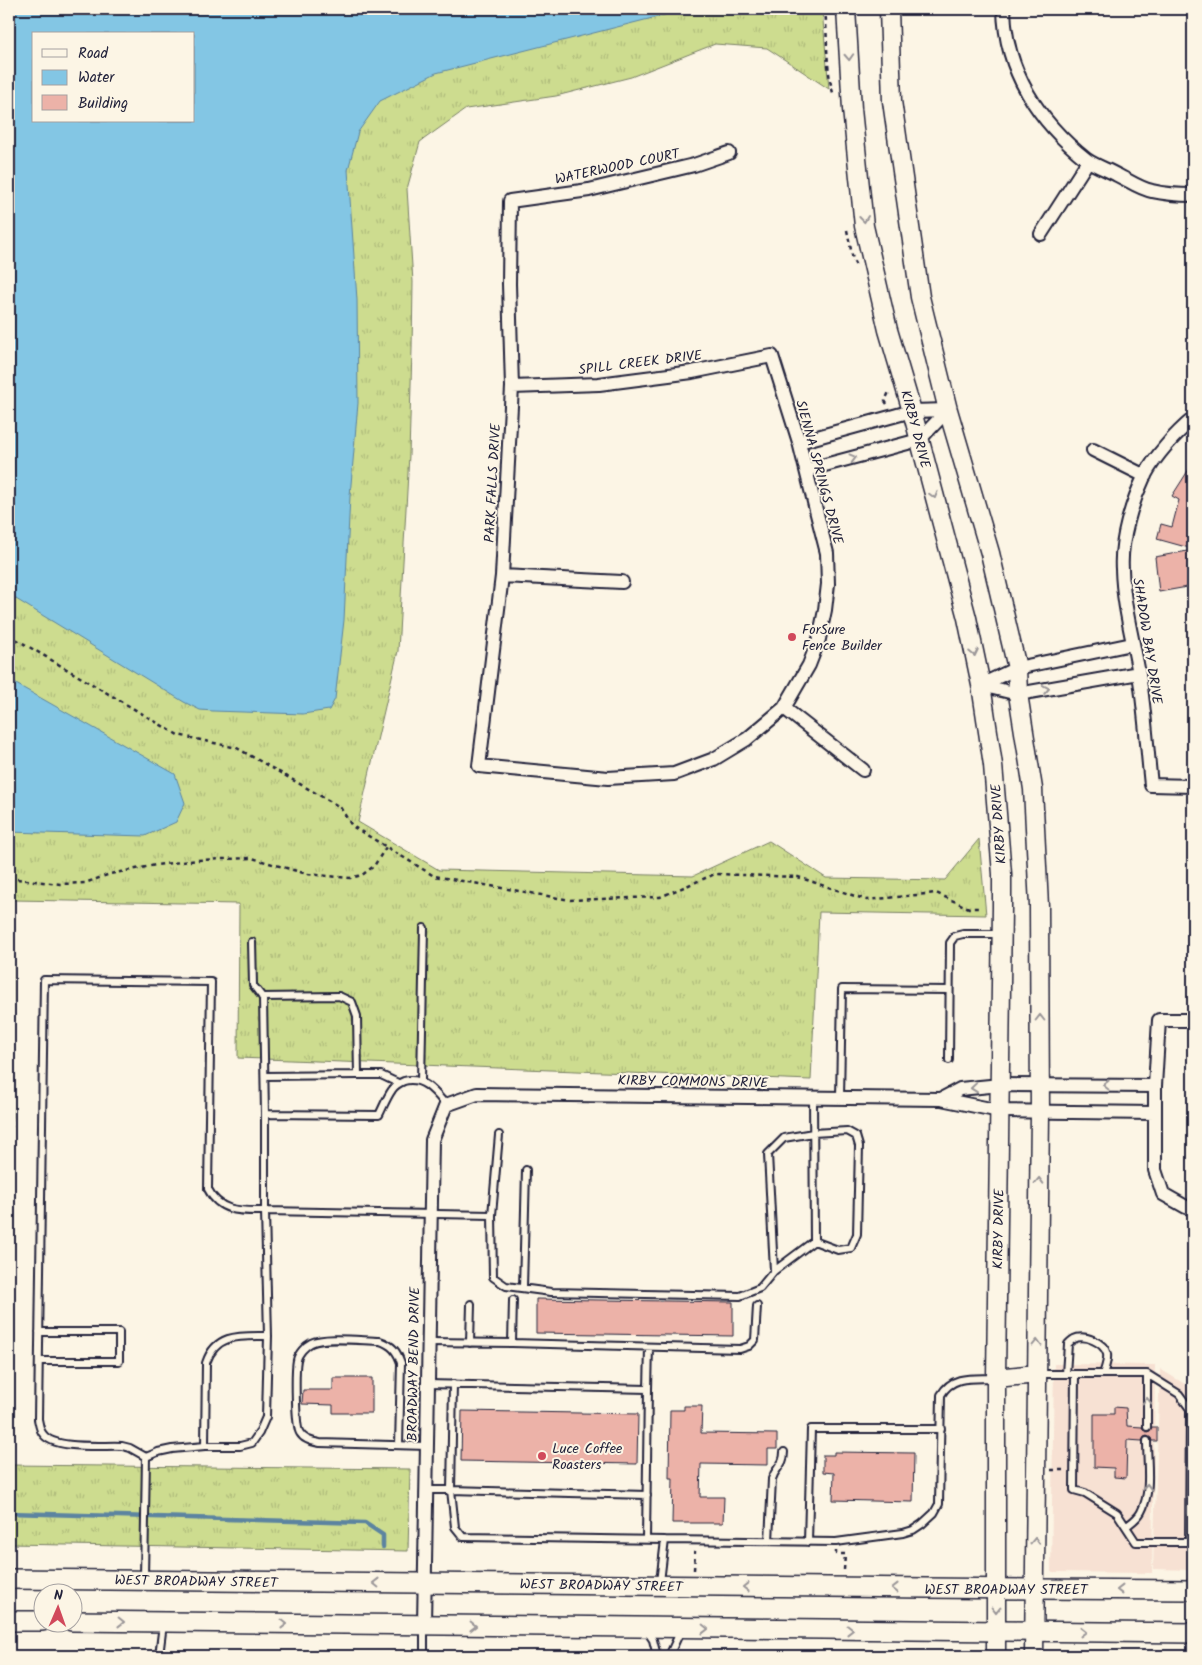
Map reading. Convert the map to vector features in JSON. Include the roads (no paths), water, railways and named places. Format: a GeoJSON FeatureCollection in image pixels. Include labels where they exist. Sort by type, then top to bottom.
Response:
{"type":"FeatureCollection","features":[{"type":"Feature","properties":{"kind":"main road","name":"KIRBY DRIVE"},"geometry":{"type":"LineString","coordinates":[[846,9],[852,109],[864,226],[888,330],[912,411],[967,618],[981,685],[993,765],[1002,874],[996,1378],[996,1656]]}},
{"type":"Feature","properties":{"kind":"main road"},"geometry":{"type":"LineString","coordinates":[[889,9],[892,101],[920,297],[948,410],[990,553],[1017,668],[1018,694],[1033,789],[1039,916],[1040,1085],[1034,1656]]}},
{"type":"Feature","properties":{"kind":"main road"},"geometry":{"type":"LineString","coordinates":[[996,1378],[1037,1374]]}},
{"type":"Feature","properties":{"kind":"main road","name":"WEST BROADWAY STREET"},"geometry":{"type":"LineString","coordinates":[[9,1579],[1193,1590]]}},
{"type":"Feature","properties":{"kind":"main road"},"geometry":{"type":"LineString","coordinates":[[9,1621],[32,1621]]}},
{"type":"Feature","properties":{"kind":"main road"},"geometry":{"type":"LineString","coordinates":[[82,1622],[1193,1633]]}},
{"type":"Feature","properties":{"kind":"street"},"geometry":{"type":"LineString","coordinates":[[1004,9],[1009,52],[1020,82],[1036,107],[1056,132],[1088,161],[1149,191],[1175,195],[1193,195]]}},
{"type":"Feature","properties":{"kind":"street","name":"WATERWOOD COURT"},"geometry":{"type":"LineString","coordinates":[[510,201],[589,190],[694,165],[729,153]]}},
{"type":"Feature","properties":{"kind":"street"},"geometry":{"type":"LineString","coordinates":[[1041,234],[1088,161]]}},
{"type":"Feature","properties":{"kind":"street","name":"PARK FALLS DRIVE"},"geometry":{"type":"LineString","coordinates":[[479,766],[502,576],[512,387],[508,284],[510,201]]}},
{"type":"Feature","properties":{"kind":"street","name":"SPILL CREEK DRIVE"},"geometry":{"type":"LineString","coordinates":[[512,387],[599,384],[692,372],[772,356]]}},
{"type":"Feature","properties":{"kind":"street","name":"SIENNA SPRINGS DRIVE"},"geometry":{"type":"LineString","coordinates":[[479,766],[608,778],[674,774],[714,759],[748,739],[784,708],[806,672],[819,639],[826,610],[828,584],[827,552],[799,442],[772,356]]}},
{"type":"Feature","properties":{"kind":"street"},"geometry":{"type":"LineString","coordinates":[[799,442],[912,411],[948,410]]}},
{"type":"Feature","properties":{"kind":"street"},"geometry":{"type":"LineString","coordinates":[[806,470],[919,440],[948,410]]}},
{"type":"Feature","properties":{"kind":"street","name":"SHADOW BAY DRIVE"},"geometry":{"type":"LineString","coordinates":[[1193,418],[1168,442],[1145,476],[1129,518],[1122,552],[1124,593],[1132,644],[1139,673],[1151,785],[1193,786]]}},
{"type":"Feature","properties":{"kind":"street"},"geometry":{"type":"LineString","coordinates":[[1093,450],[1145,476]]}},
{"type":"Feature","properties":{"kind":"street"},"geometry":{"type":"LineString","coordinates":[[502,576],[622,582]]}},
{"type":"Feature","properties":{"kind":"street"},"geometry":{"type":"LineString","coordinates":[[981,685],[1017,668],[1132,644]]}},
{"type":"Feature","properties":{"kind":"street"},"geometry":{"type":"LineString","coordinates":[[981,685],[1018,694],[1139,673]]}},
{"type":"Feature","properties":{"kind":"street"},"geometry":{"type":"LineString","coordinates":[[784,708],[863,770]]}},
{"type":"Feature","properties":{"kind":"street"},"geometry":{"type":"LineString","coordinates":[[1193,1020],[1159,1020],[1155,1086],[1155,1170],[1163,1194],[1186,1207],[1193,1208]]}},
{"type":"Feature","properties":{"kind":"street","name":"KIRBY COMMONS DRIVE"},"geometry":{"type":"LineString","coordinates":[[941,1099],[960,1089],[1000,1085],[1155,1086]]}},
{"type":"Feature","properties":{"kind":"street","name":"KIRBY COMMONS DRIVE"},"geometry":{"type":"LineString","coordinates":[[446,1105],[477,1094],[813,1097],[941,1099],[1000,1111],[1155,1113]]}},
{"type":"Feature","properties":{"kind":"street","name":"BROADWAY BEND DRIVE"},"geometry":{"type":"LineString","coordinates":[[424,1625],[432,1140],[446,1105]]}},
{"type":"Feature","properties":{"kind":"lane"},"geometry":{"type":"LineString","coordinates":[[421,1081],[424,928]]}},
{"type":"Feature","properties":{"kind":"lane"},"geometry":{"type":"LineString","coordinates":[[949,1060],[950,943],[955,936],[963,934],[1001,934]]}},
{"type":"Feature","properties":{"kind":"lane"},"geometry":{"type":"LineString","coordinates":[[146,1457],[172,1449],[205,1446],[240,1446],[252,1443],[266,1417],[268,1336],[265,1211],[265,1076],[262,997],[253,984],[252,942]]}},
{"type":"Feature","properties":{"kind":"lane"},"geometry":{"type":"LineString","coordinates":[[146,1457],[130,1448],[122,1446],[68,1445],[52,1441],[43,1434],[38,1419],[44,980],[211,982],[208,1189],[213,1199],[223,1206],[237,1211],[492,1215]]}},
{"type":"Feature","properties":{"kind":"lane"},"geometry":{"type":"LineString","coordinates":[[840,1098],[842,989],[949,990]]}},
{"type":"Feature","properties":{"kind":"lane"},"geometry":{"type":"LineString","coordinates":[[262,997],[339,996],[352,1002],[357,1016],[358,1075]]}},
{"type":"Feature","properties":{"kind":"lane"},"geometry":{"type":"LineString","coordinates":[[265,1076],[381,1075],[398,1083]]}},
{"type":"Feature","properties":{"kind":"lane"},"geometry":{"type":"LineString","coordinates":[[265,1114],[379,1115],[392,1090],[398,1083],[409,1080],[421,1081],[429,1086],[446,1105]]}},
{"type":"Feature","properties":{"kind":"lane"},"geometry":{"type":"LineString","coordinates":[[813,1097],[814,1241]]}},
{"type":"Feature","properties":{"kind":"lane"},"geometry":{"type":"LineString","coordinates":[[774,1271],[768,1154],[784,1138],[813,1133],[847,1131],[856,1136],[859,1146],[858,1234],[851,1248],[838,1250],[814,1241]]}},
{"type":"Feature","properties":{"kind":"lane"},"geometry":{"type":"LineString","coordinates":[[499,1135],[492,1215],[493,1277],[506,1286],[551,1292],[740,1296],[760,1288],[774,1271],[814,1241]]}},
{"type":"Feature","properties":{"kind":"lane"},"geometry":{"type":"LineString","coordinates":[[523,1288],[526,1170]]}},
{"type":"Feature","properties":{"kind":"lane"},"geometry":{"type":"LineString","coordinates":[[512,1343],[513,1300]]}},
{"type":"Feature","properties":{"kind":"lane"},"geometry":{"type":"LineString","coordinates":[[470,1343],[471,1304]]}},
{"type":"Feature","properties":{"kind":"lane"},"geometry":{"type":"LineString","coordinates":[[428,1342],[740,1349],[749,1346],[754,1340],[757,1306]]}},
{"type":"Feature","properties":{"kind":"lane"},"geometry":{"type":"LineString","coordinates":[[39,1332],[119,1332],[119,1361],[39,1361]]}},
{"type":"Feature","properties":{"kind":"lane"},"geometry":{"type":"LineString","coordinates":[[205,1446],[206,1364],[209,1353],[226,1340],[238,1336],[268,1336]]}},
{"type":"Feature","properties":{"kind":"lane"},"geometry":{"type":"LineString","coordinates":[[1066,1374],[1068,1344],[1073,1339],[1084,1337],[1097,1342],[1104,1348],[1107,1354],[1107,1362],[1103,1374]]}},
{"type":"Feature","properties":{"kind":"lane"},"geometry":{"type":"LineString","coordinates":[[399,1445],[401,1362],[397,1353],[389,1344],[380,1341],[323,1340],[311,1343],[304,1348],[297,1360],[296,1422],[300,1433],[308,1440],[320,1443],[427,1446]]}},
{"type":"Feature","properties":{"kind":"lane"},"geometry":{"type":"LineString","coordinates":[[646,1539],[649,1347]]}},
{"type":"Feature","properties":{"kind":"lane"},"geometry":{"type":"LineString","coordinates":[[1037,1374],[1066,1374],[1075,1374],[1147,1374],[1179,1394],[1192,1412],[1191,1542],[1136,1542],[1117,1513],[1085,1493],[1074,1490],[1075,1374]]}},
{"type":"Feature","properties":{"kind":"lane"},"geometry":{"type":"LineString","coordinates":[[1147,1374],[1147,1427]]}},
{"type":"Feature","properties":{"kind":"lane"},"geometry":{"type":"LineString","coordinates":[[453,1384],[452,1490],[455,1527],[463,1537],[836,1542],[903,1533],[922,1524],[934,1513],[939,1504],[941,1395],[946,1386],[955,1380],[996,1378]]}},
{"type":"Feature","properties":{"kind":"lane"},"geometry":{"type":"LineString","coordinates":[[428,1384],[648,1389]]}},
{"type":"Feature","properties":{"kind":"lane"},"geometry":{"type":"LineString","coordinates":[[808,1542],[811,1428],[941,1429]]}},
{"type":"Feature","properties":{"kind":"lane"},"geometry":{"type":"LineString","coordinates":[[1127,1526],[1140,1514],[1145,1502],[1147,1492],[1147,1441]]}},
{"type":"Feature","properties":{"kind":"lane"},"geometry":{"type":"LineString","coordinates":[[769,1542],[772,1479],[774,1471],[784,1461],[784,1452]]}},
{"type":"Feature","properties":{"kind":"lane"},"geometry":{"type":"LineString","coordinates":[[144,1580],[146,1457]]}},
{"type":"Feature","properties":{"kind":"lane"},"geometry":{"type":"LineString","coordinates":[[426,1490],[647,1495]]}},
{"type":"Feature","properties":{"kind":"lane"},"geometry":{"type":"LineString","coordinates":[[660,1586],[665,1540]]}},
{"type":"Feature","properties":{"kind":"lane"},"geometry":{"type":"LineString","coordinates":[[159,1656],[163,1622]]}},
{"type":"Feature","properties":{"kind":"lane"},"geometry":{"type":"LineString","coordinates":[[424,1625],[424,1656]]}},
{"type":"Feature","properties":{"kind":"lane"},"geometry":{"type":"LineString","coordinates":[[645,1628],[653,1640],[656,1656]]}},
{"type":"Feature","properties":{"kind":"lane"},"geometry":{"type":"LineString","coordinates":[[669,1656],[682,1628]]}},
{"type":"Feature","properties":{"kind":"water"},"geometry":{"type":"Polygon","coordinates":[[[9,9],[688,9],[436,73],[380,101],[358,132],[348,170],[357,300],[358,403],[350,496],[344,620],[335,699],[329,710],[303,714],[200,710],[16,599],[9,591],[9,9]]]}},
{"type":"Feature","properties":{"kind":"water"},"geometry":{"type":"Polygon","coordinates":[[[9,680],[175,774],[185,803],[176,822],[145,836],[9,832],[9,680]]]}},
{"type":"Feature","properties":{"kind":"waterway"},"geometry":{"type":"LineString","coordinates":[[9,1513],[365,1523],[383,1535],[383,1547]]}},
{"type":"Feature","properties":{"kind":"place","name":"ForSure Fence Builder"},"geometry":{"type":"Point","coordinates":[792,637]}},
{"type":"Feature","properties":{"kind":"place","name":"Luce Coffee Roasters"},"geometry":{"type":"Point","coordinates":[542,1456]}}]}
